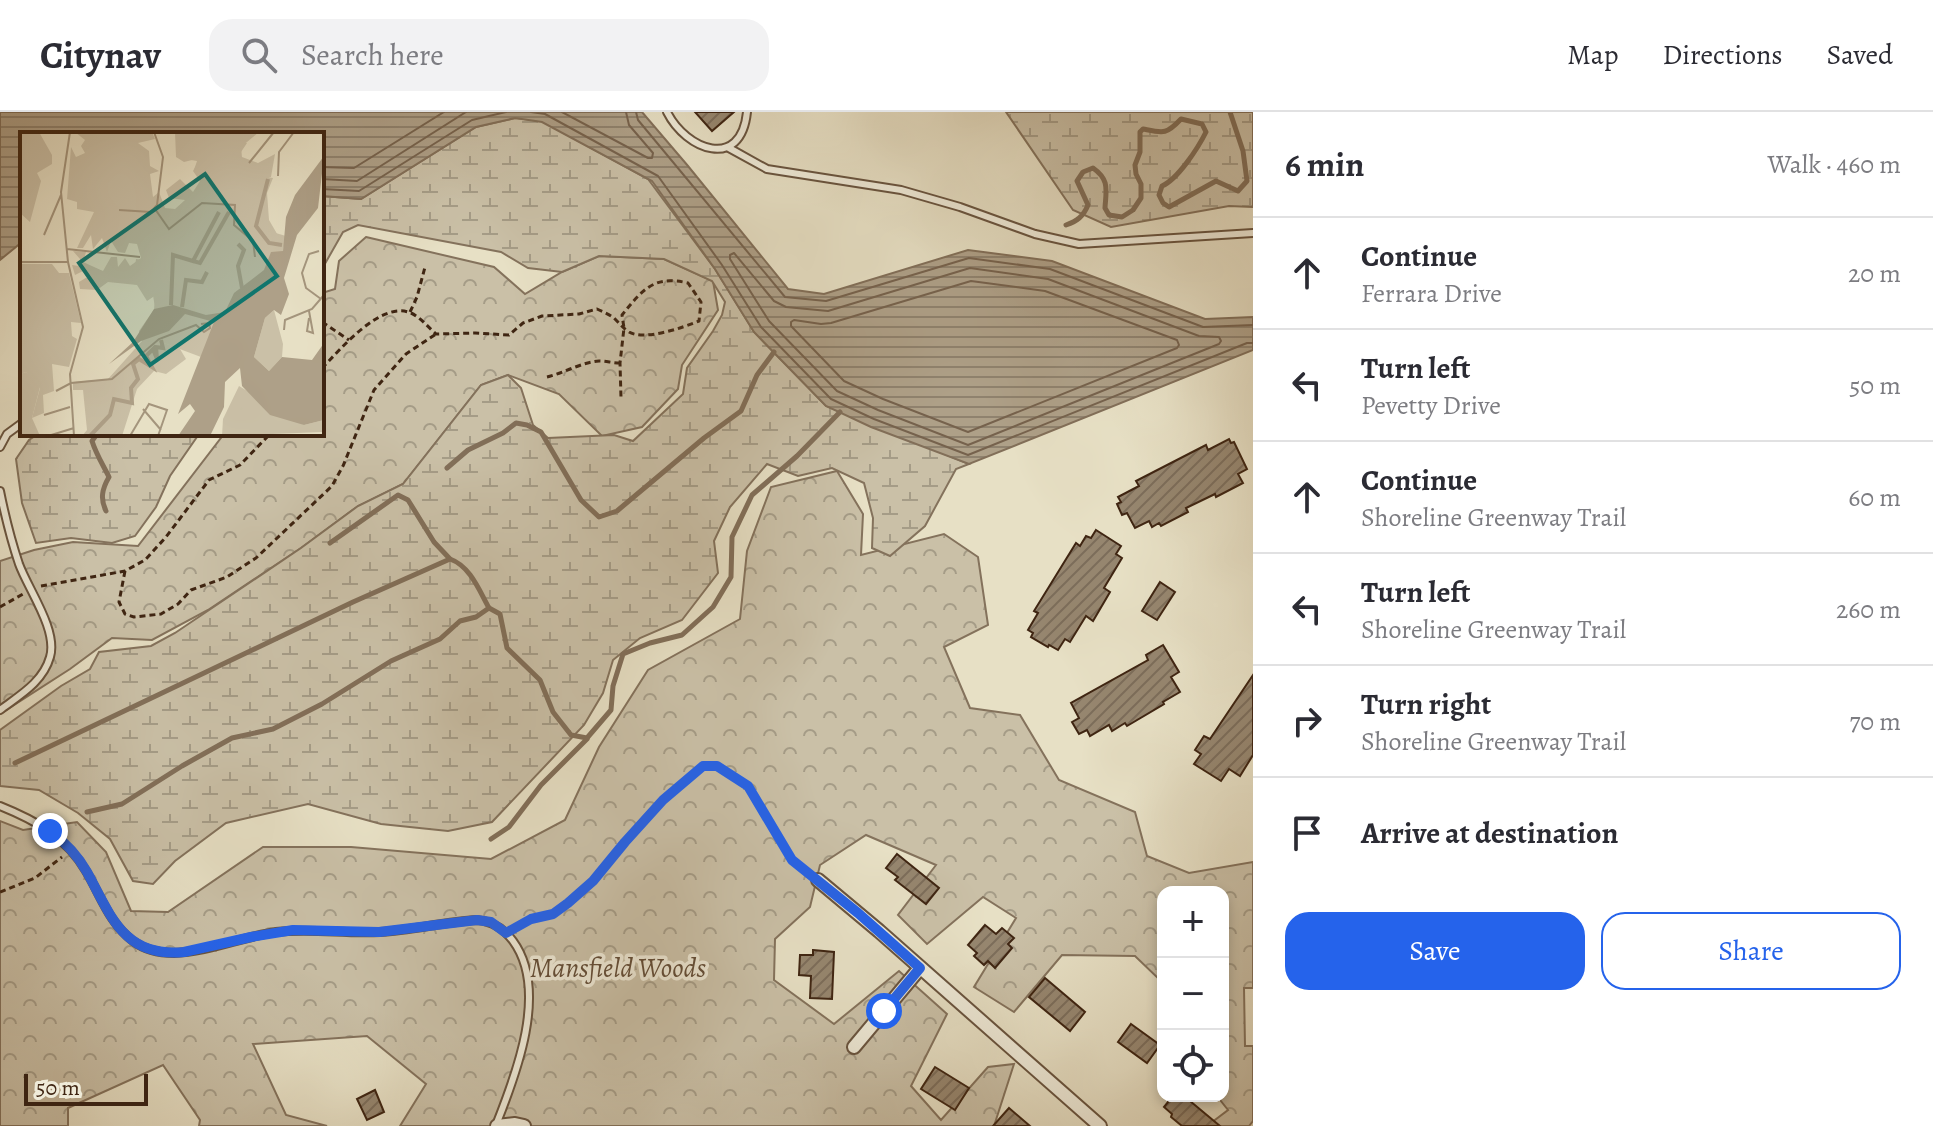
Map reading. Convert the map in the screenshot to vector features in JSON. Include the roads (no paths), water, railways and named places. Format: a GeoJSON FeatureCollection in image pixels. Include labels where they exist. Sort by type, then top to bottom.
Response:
{"type":"FeatureCollection","features":[{"type":"Feature","properties":{"kind":"street"},"geometry":{"type":"LineString","coordinates":[[818,880],[1100,1126]]}},
{"type":"Feature","properties":{"kind":"street"},"geometry":{"type":"LineString","coordinates":[[854,1047],[920,968]]}},
{"type":"Feature","properties":{"kind":"street"},"geometry":{"type":"LineString","coordinates":[[497,1126],[524,1126]]}},
{"type":"Feature","properties":{"kind":"lane"},"geometry":{"type":"LineString","coordinates":[[667,112],[675,125],[693,140],[715,149],[729,148],[767,169],[901,190],[1035,234],[1079,244],[1253,233]]}},
{"type":"Feature","properties":{"kind":"lane"},"geometry":{"type":"LineString","coordinates":[[729,148],[738,141],[744,130],[747,112]]}},
{"type":"Feature","properties":{"kind":"lane"},"geometry":{"type":"LineString","coordinates":[[0,447],[7,434],[20,424]]}},
{"type":"Feature","properties":{"kind":"lane"},"geometry":{"type":"LineString","coordinates":[[0,491],[18,561],[51,637],[52,653],[40,678],[0,710]]}},
{"type":"Feature","properties":{"kind":"lane"},"geometry":{"type":"LineString","coordinates":[[0,806],[50,831],[71,850],[121,930],[144,948],[154,951],[184,952],[293,930],[379,932],[477,920],[491,922],[506,933],[522,956],[528,1004],[520,1059],[497,1126]]}},
{"type":"Feature","properties":{"kind":"water"},"geometry":{"type":"Polygon","coordinates":[[[0,112],[642,112],[788,289],[824,294],[968,250],[1052,261],[1205,319],[1253,317],[1253,350],[969,464],[871,427],[826,406],[754,332],[715,269],[652,181],[542,122],[515,118],[476,127],[361,199],[324,196],[324,132],[20,132],[20,244],[0,260],[0,112]]]}},
{"type":"Feature","properties":{"kind":"waterway"},"geometry":{"type":"LineString","coordinates":[[1066,225],[1079,218],[1088,205],[1077,181],[1083,172],[1093,168],[1105,181],[1105,208],[1109,215],[1122,217],[1133,210],[1141,198],[1141,184],[1135,165],[1140,152],[1140,132],[1143,129],[1164,132],[1181,119],[1202,124],[1206,132],[1181,170],[1162,186],[1159,195],[1163,203],[1169,207],[1216,181],[1238,191],[1247,181],[1243,151],[1230,112]]}},
{"type":"Feature","properties":{"kind":"waterway"},"geometry":{"type":"LineString","coordinates":[[447,468],[468,450],[516,423],[527,425],[541,432],[581,500],[599,517],[617,511],[741,411],[757,375],[774,352]]}},
{"type":"Feature","properties":{"kind":"waterway"},"geometry":{"type":"LineString","coordinates":[[87,812],[122,804],[232,738],[273,729],[322,704],[391,661],[440,639],[460,621],[476,617],[489,608],[500,614],[507,648],[540,680],[553,712],[571,735],[587,738],[611,710],[613,686],[623,654],[682,635],[713,607],[731,577],[732,537],[752,495],[797,456],[840,412]]}},
{"type":"Feature","properties":{"kind":"waterway"},"geometry":{"type":"LineString","coordinates":[[96,436],[92,441],[109,477],[103,494],[106,511]]}},
{"type":"Feature","properties":{"kind":"waterway"},"geometry":{"type":"LineString","coordinates":[[330,543],[398,495],[408,500],[434,542],[450,559]]}},
{"type":"Feature","properties":{"kind":"waterway"},"geometry":{"type":"LineString","coordinates":[[15,763],[450,559],[468,573],[489,608]]}},
{"type":"Feature","properties":{"kind":"waterway"},"geometry":{"type":"LineString","coordinates":[[491,839],[509,827],[541,785],[587,739]]}},
{"type":"Feature","properties":{"kind":"park label","name":"Mansfield Woods"},"geometry":{"type":"Point","coordinates":[618,968]}}]}
